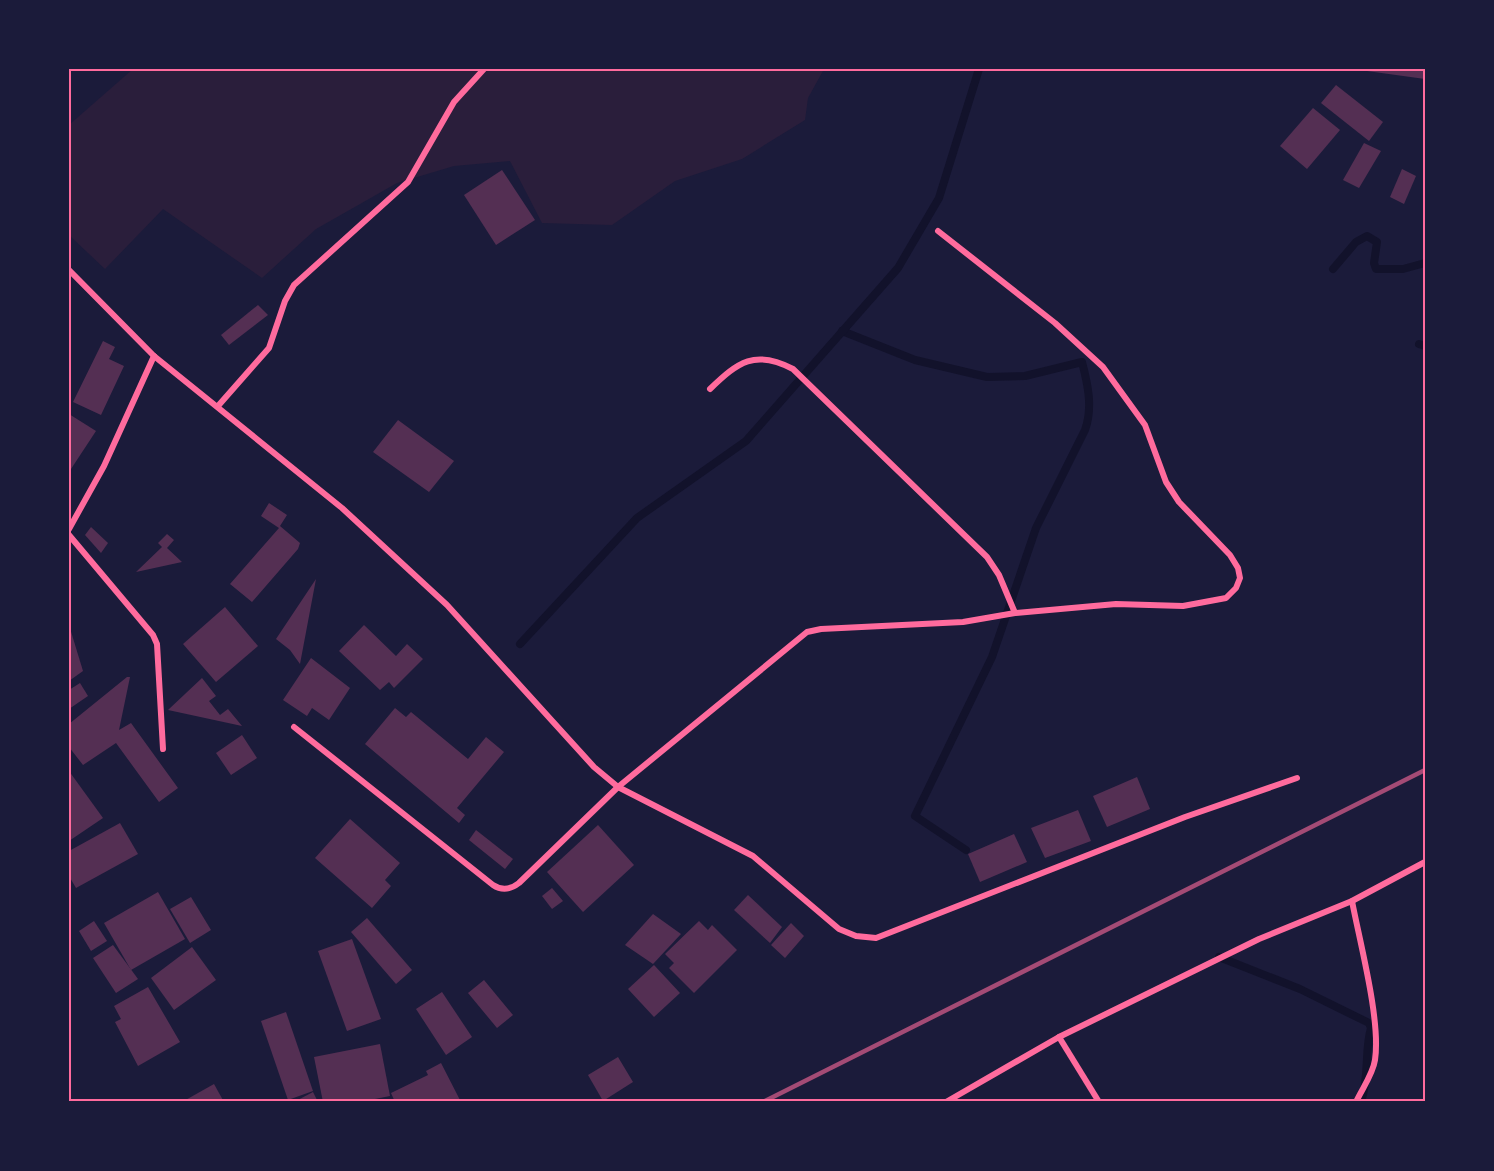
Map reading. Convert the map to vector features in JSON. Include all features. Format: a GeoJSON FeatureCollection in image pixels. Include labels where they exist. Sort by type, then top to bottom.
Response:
{"type":"FeatureCollection","features":[{"type":"Feature","properties":{"kind":"street"},"geometry":{"type":"LineString","coordinates":[[218,406],[269,348],[285,301],[294,285],[408,182],[454,102],[484,69]]}},
{"type":"Feature","properties":{"kind":"street"},"geometry":{"type":"LineString","coordinates":[[294,727],[500,890],[519,883],[618,787],[807,632],[821,629],[963,622],[1015,613],[1116,604],[1183,606],[1226,598],[1236,588],[1240,578],[1238,568],[1230,555],[1179,502],[1166,482],[1145,425],[1103,367],[1055,322],[938,231]]}},
{"type":"Feature","properties":{"kind":"street"},"geometry":{"type":"LineString","coordinates":[[69,270],[154,356],[342,508],[447,605],[594,767],[618,787],[753,856],[838,929],[856,936],[876,938],[1185,817],[1297,778]]}},
{"type":"Feature","properties":{"kind":"street"},"geometry":{"type":"LineString","coordinates":[[69,529],[104,466],[154,356]]}},
{"type":"Feature","properties":{"kind":"street"},"geometry":{"type":"LineString","coordinates":[[710,389],[734,365],[748,360],[778,361],[793,369],[971,540],[999,575],[1015,613]]}},
{"type":"Feature","properties":{"kind":"street"},"geometry":{"type":"LineString","coordinates":[[69,536],[153,635],[157,644],[163,749]]}},
{"type":"Feature","properties":{"kind":"street"},"geometry":{"type":"LineString","coordinates":[[946,1102],[1059,1037],[1259,939],[1352,901],[1425,862]]}},
{"type":"Feature","properties":{"kind":"street"},"geometry":{"type":"LineString","coordinates":[[1352,901],[1372,1010],[1376,1046],[1375,1062],[1356,1102]]}},
{"type":"Feature","properties":{"kind":"street"},"geometry":{"type":"LineString","coordinates":[[1059,1037],[1099,1102]]}},
{"type":"Feature","properties":{"kind":"shaded area"},"geometry":{"type":"Polygon","coordinates":[[[133,69],[824,69],[808,98],[805,120],[742,159],[675,181],[612,225],[542,223],[510,161],[454,166],[397,183],[316,229],[262,278],[163,209],[105,269],[69,235],[69,125],[133,69]]]}},
{"type":"Feature","properties":{"kind":"building"},"geometry":{"type":"Polygon","coordinates":[[[1368,69],[1425,69],[1425,79],[1367,71],[1368,69]]]}},
{"type":"Feature","properties":{"kind":"building"},"geometry":{"type":"Polygon","coordinates":[[[1336,85],[1383,122],[1369,141],[1321,103],[1336,85]]]}},
{"type":"Feature","properties":{"kind":"building"},"geometry":{"type":"Polygon","coordinates":[[[1313,108],[1340,130],[1307,169],[1280,146],[1313,108]]]}},
{"type":"Feature","properties":{"kind":"building"},"geometry":{"type":"Polygon","coordinates":[[[1364,143],[1381,151],[1359,188],[1343,180],[1364,143]]]}},
{"type":"Feature","properties":{"kind":"building"},"geometry":{"type":"Polygon","coordinates":[[[1402,169],[1416,176],[1404,204],[1390,197],[1402,169]]]}},
{"type":"Feature","properties":{"kind":"building"},"geometry":{"type":"Polygon","coordinates":[[[502,170],[535,220],[496,245],[464,195],[502,170]]]}},
{"type":"Feature","properties":{"kind":"building"},"geometry":{"type":"Polygon","coordinates":[[[258,305],[268,315],[229,345],[221,335],[258,305]]]}},
{"type":"Feature","properties":{"kind":"building"},"geometry":{"type":"Polygon","coordinates":[[[103,341],[115,347],[109,359],[124,366],[101,415],[73,402],[103,341]]]}},
{"type":"Feature","properties":{"kind":"building"},"geometry":{"type":"Polygon","coordinates":[[[69,414],[96,431],[71,469],[69,468],[69,414]]]}},
{"type":"Feature","properties":{"kind":"building"},"geometry":{"type":"Polygon","coordinates":[[[398,420],[454,461],[429,492],[373,452],[398,420]]]}},
{"type":"Feature","properties":{"kind":"building"},"geometry":{"type":"Polygon","coordinates":[[[269,503],[287,515],[280,526],[300,543],[298,549],[252,602],[230,584],[279,528],[261,516],[269,503]]]}},
{"type":"Feature","properties":{"kind":"building"},"geometry":{"type":"Polygon","coordinates":[[[91,527],[108,543],[101,553],[85,535],[91,527]]]}},
{"type":"Feature","properties":{"kind":"building"},"geometry":{"type":"Polygon","coordinates":[[[167,534],[174,540],[167,548],[182,562],[136,572],[162,547],[158,543],[167,534]]]}},
{"type":"Feature","properties":{"kind":"building"},"geometry":{"type":"Polygon","coordinates":[[[316,579],[300,664],[290,650],[276,639],[316,579]]]}},
{"type":"Feature","properties":{"kind":"building"},"geometry":{"type":"Polygon","coordinates":[[[225,607],[258,646],[216,682],[183,644],[225,607]]]}},
{"type":"Feature","properties":{"kind":"building"},"geometry":{"type":"Polygon","coordinates":[[[69,625],[83,671],[69,681],[69,625]]]}},
{"type":"Feature","properties":{"kind":"building"},"geometry":{"type":"Polygon","coordinates":[[[364,625],[396,656],[407,644],[423,659],[394,688],[389,682],[380,690],[339,651],[364,625]]]}},
{"type":"Feature","properties":{"kind":"building"},"geometry":{"type":"Polygon","coordinates":[[[311,658],[350,688],[329,720],[312,708],[307,716],[283,700],[311,658]]]}},
{"type":"Feature","properties":{"kind":"building"},"geometry":{"type":"Polygon","coordinates":[[[127,677],[130,677],[119,730],[131,723],[178,788],[159,802],[116,743],[83,765],[69,747],[69,724],[127,677]]]}},
{"type":"Feature","properties":{"kind":"building"},"geometry":{"type":"Polygon","coordinates":[[[202,678],[216,696],[209,701],[220,715],[228,709],[242,726],[168,710],[202,678]]]}},
{"type":"Feature","properties":{"kind":"building"},"geometry":{"type":"Polygon","coordinates":[[[80,683],[88,696],[69,709],[69,690],[80,683]]]}},
{"type":"Feature","properties":{"kind":"building"},"geometry":{"type":"Polygon","coordinates":[[[395,708],[406,717],[411,712],[468,759],[486,737],[504,752],[457,808],[465,815],[459,823],[365,744],[395,708]]]}},
{"type":"Feature","properties":{"kind":"building"},"geometry":{"type":"Polygon","coordinates":[[[242,735],[257,758],[231,775],[216,753],[242,735]]]}},
{"type":"Feature","properties":{"kind":"building"},"geometry":{"type":"Polygon","coordinates":[[[69,771],[103,818],[69,841],[69,771]]]}},
{"type":"Feature","properties":{"kind":"building"},"geometry":{"type":"Polygon","coordinates":[[[1137,777],[1150,809],[1107,827],[1093,796],[1137,777]]]}},
{"type":"Feature","properties":{"kind":"building"},"geometry":{"type":"Polygon","coordinates":[[[1078,810],[1091,841],[1045,858],[1031,828],[1078,810]]]}},
{"type":"Feature","properties":{"kind":"building"},"geometry":{"type":"Polygon","coordinates":[[[350,819],[400,863],[385,880],[391,886],[372,908],[315,858],[350,819]]]}},
{"type":"Feature","properties":{"kind":"building"},"geometry":{"type":"Polygon","coordinates":[[[120,823],[138,854],[76,888],[69,876],[69,851],[120,823]]]}},
{"type":"Feature","properties":{"kind":"building"},"geometry":{"type":"Polygon","coordinates":[[[598,825],[634,865],[583,912],[547,872],[598,825]]]}},
{"type":"Feature","properties":{"kind":"building"},"geometry":{"type":"Polygon","coordinates":[[[476,830],[513,859],[505,869],[469,840],[476,830]]]}},
{"type":"Feature","properties":{"kind":"building"},"geometry":{"type":"Polygon","coordinates":[[[1014,834],[1027,862],[980,882],[968,854],[1014,834]]]}},
{"type":"Feature","properties":{"kind":"building"},"geometry":{"type":"Polygon","coordinates":[[[552,888],[563,901],[552,909],[542,896],[552,888]]]}},
{"type":"Feature","properties":{"kind":"building"},"geometry":{"type":"Polygon","coordinates":[[[158,892],[185,939],[131,970],[104,923],[158,892]]]}},
{"type":"Feature","properties":{"kind":"building"},"geometry":{"type":"Polygon","coordinates":[[[748,895],[782,927],[770,943],[734,910],[748,895]]]}},
{"type":"Feature","properties":{"kind":"building"},"geometry":{"type":"Polygon","coordinates":[[[191,897],[211,930],[190,943],[170,909],[191,897]]]}},
{"type":"Feature","properties":{"kind":"building"},"geometry":{"type":"Polygon","coordinates":[[[653,914],[681,934],[653,964],[625,945],[653,914]]]}},
{"type":"Feature","properties":{"kind":"building"},"geometry":{"type":"Polygon","coordinates":[[[367,918],[412,970],[396,984],[351,932],[367,918]]]}},
{"type":"Feature","properties":{"kind":"building"},"geometry":{"type":"Polygon","coordinates":[[[94,921],[107,941],[91,951],[79,931],[94,921]]]}},
{"type":"Feature","properties":{"kind":"building"},"geometry":{"type":"Polygon","coordinates":[[[699,921],[708,930],[712,925],[737,950],[694,993],[669,968],[674,963],[665,954],[699,921]]]}},
{"type":"Feature","properties":{"kind":"building"},"geometry":{"type":"Polygon","coordinates":[[[791,923],[804,936],[785,958],[771,945],[791,923]]]}},
{"type":"Feature","properties":{"kind":"building"},"geometry":{"type":"Polygon","coordinates":[[[352,939],[381,1019],[347,1031],[318,951],[352,939]]]}},
{"type":"Feature","properties":{"kind":"building"},"geometry":{"type":"Polygon","coordinates":[[[113,945],[138,979],[116,993],[93,958],[113,945]]]}},
{"type":"Feature","properties":{"kind":"building"},"geometry":{"type":"Polygon","coordinates":[[[192,947],[216,980],[174,1010],[151,978],[192,947]]]}},
{"type":"Feature","properties":{"kind":"building"},"geometry":{"type":"Polygon","coordinates":[[[654,965],[680,993],[654,1017],[628,989],[654,965]]]}},
{"type":"Feature","properties":{"kind":"building"},"geometry":{"type":"Polygon","coordinates":[[[484,980],[513,1015],[497,1028],[468,993],[484,980]]]}},
{"type":"Feature","properties":{"kind":"building"},"geometry":{"type":"Polygon","coordinates":[[[148,987],[180,1042],[138,1066],[115,1022],[121,1019],[114,1006],[148,987]]]}},
{"type":"Feature","properties":{"kind":"building"},"geometry":{"type":"Polygon","coordinates":[[[442,992],[472,1037],[446,1055],[416,1009],[442,992]]]}},
{"type":"Feature","properties":{"kind":"building"},"geometry":{"type":"Polygon","coordinates":[[[286,1012],[313,1091],[288,1100],[261,1021],[286,1012]]]}},
{"type":"Feature","properties":{"kind":"building"},"geometry":{"type":"Polygon","coordinates":[[[380,1044],[390,1096],[360,1102],[323,1102],[314,1057],[380,1044]]]}},
{"type":"Feature","properties":{"kind":"building"},"geometry":{"type":"Polygon","coordinates":[[[618,1057],[633,1082],[603,1101],[588,1075],[618,1057]]]}},
{"type":"Feature","properties":{"kind":"building"},"geometry":{"type":"Polygon","coordinates":[[[441,1063],[461,1102],[395,1102],[391,1093],[428,1075],[426,1071],[441,1063]]]}},
{"type":"Feature","properties":{"kind":"building"},"geometry":{"type":"Polygon","coordinates":[[[214,1084],[224,1102],[182,1102],[214,1084]]]}},
{"type":"Feature","properties":{"kind":"building"},"geometry":{"type":"Polygon","coordinates":[[[313,1092],[318,1102],[294,1102],[313,1092]]]}},
{"type":"Feature","properties":{"kind":"waterway"},"geometry":{"type":"LineString","coordinates":[[520,644],[637,518],[746,441],[898,268],[939,198],[979,69]]}},
{"type":"Feature","properties":{"kind":"waterway"},"geometry":{"type":"LineString","coordinates":[[1333,269],[1356,242],[1367,236],[1377,242],[1374,263],[1376,269],[1403,269],[1425,263]]}},
{"type":"Feature","properties":{"kind":"waterway"},"geometry":{"type":"LineString","coordinates":[[842,331],[915,360],[987,377],[1025,376],[1082,362],[1089,405],[1085,430],[1036,528],[992,657],[915,816],[966,850]]}},
{"type":"Feature","properties":{"kind":"waterway"},"geometry":{"type":"LineString","coordinates":[[1419,344],[1425,346]]}},
{"type":"Feature","properties":{"kind":"waterway"},"geometry":{"type":"LineString","coordinates":[[1219,957],[1300,989],[1369,1023],[1371,1028],[1361,1102]]}},
{"type":"Feature","properties":{"kind":"railway"},"geometry":{"type":"LineString","coordinates":[[763,1102],[1425,770]]}}]}
